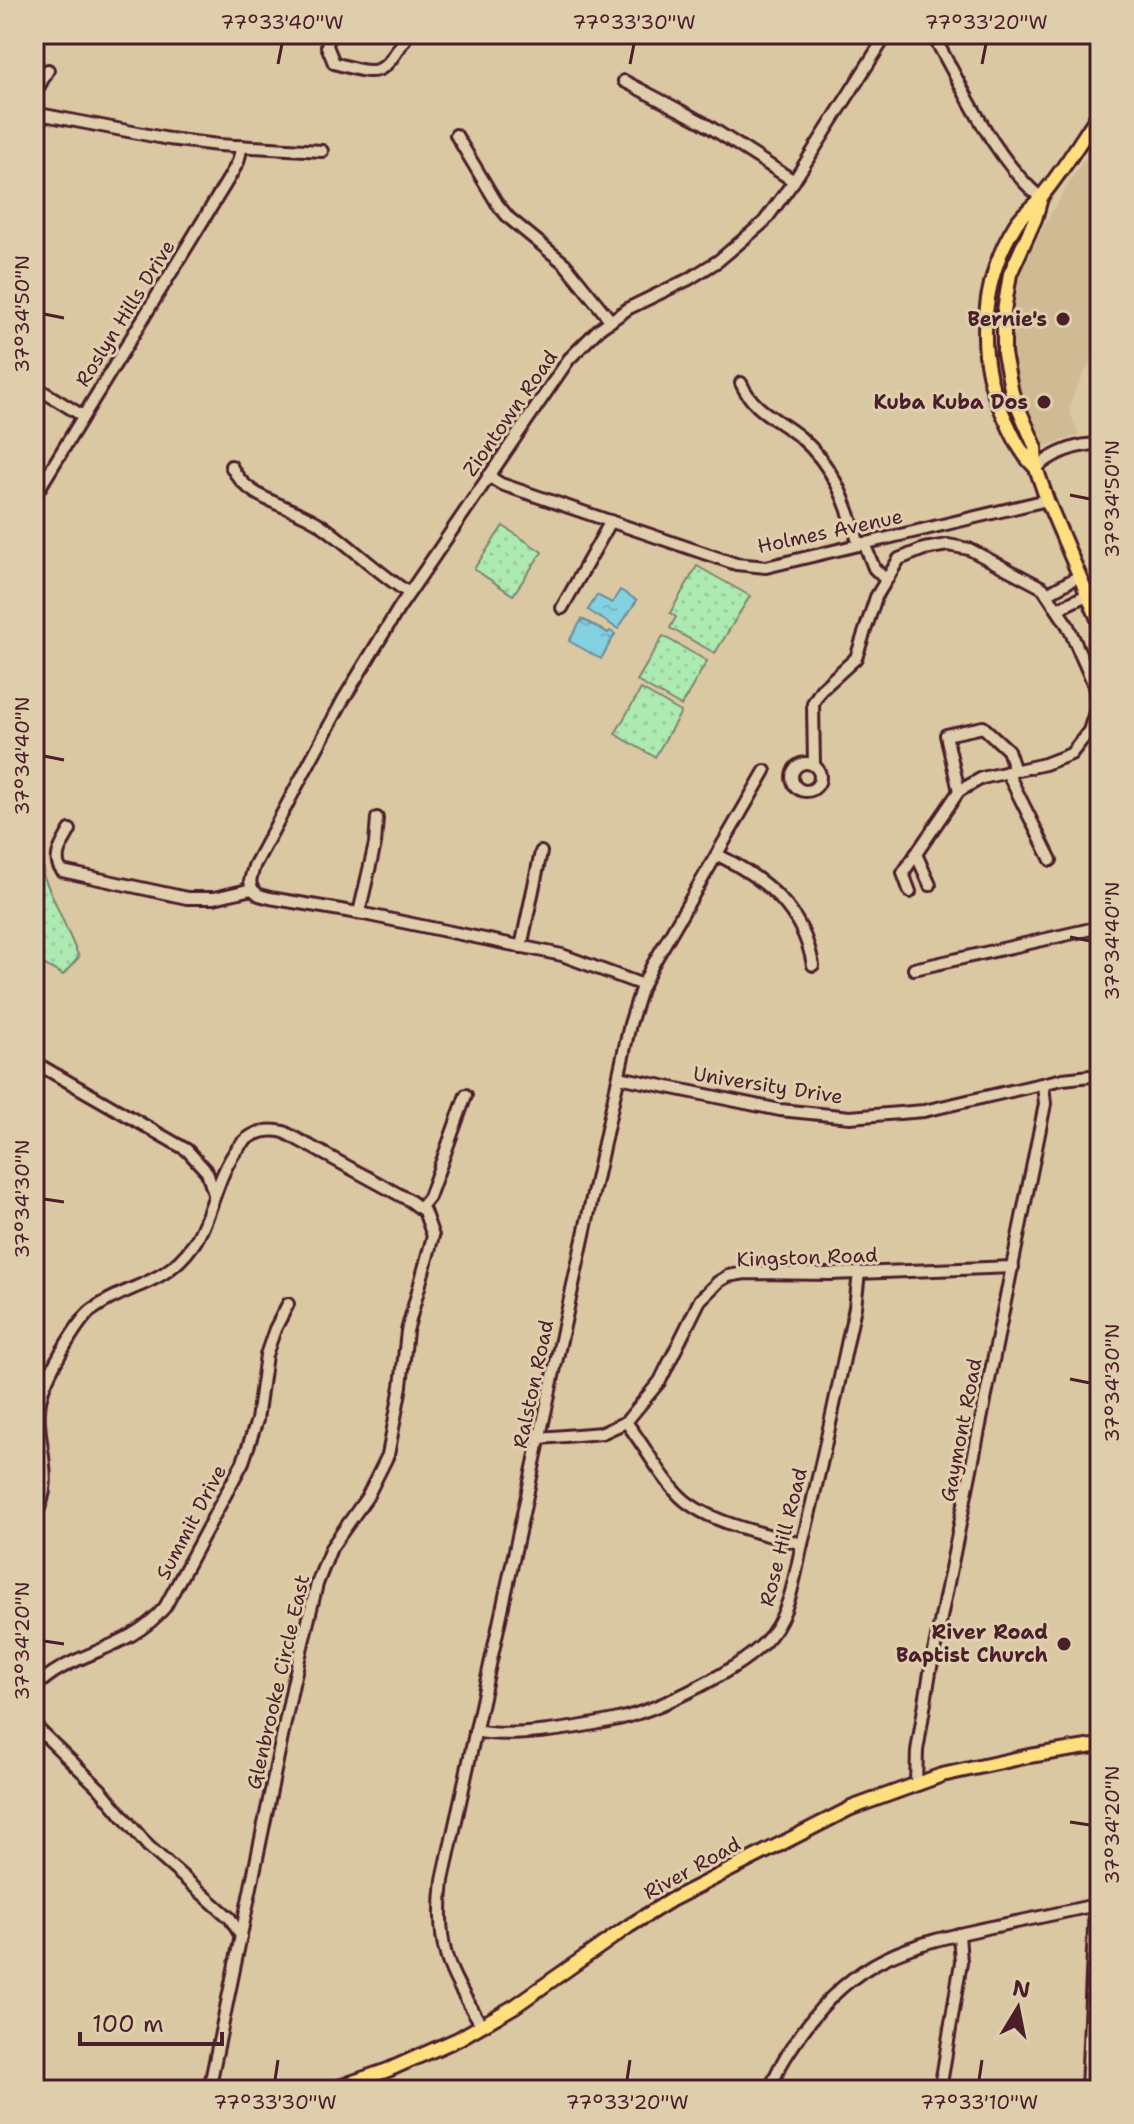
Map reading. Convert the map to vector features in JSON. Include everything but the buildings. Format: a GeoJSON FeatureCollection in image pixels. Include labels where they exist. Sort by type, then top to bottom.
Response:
{"type":"FeatureCollection","features":[{"type":"Feature","properties":{"kind":"main road"},"geometry":{"type":"LineString","coordinates":[[1100,112],[1041,198],[1010,274],[1003,331],[1008,378],[1035,446],[1036,468],[1100,624]]}},
{"type":"Feature","properties":{"kind":"main road","name":"River Road"},"geometry":{"type":"LineString","coordinates":[[330,2090],[410,2062],[482,2026],[671,1900],[831,1817],[916,1783],[1011,1759],[1100,1745]]}},
{"type":"Feature","properties":{"kind":"street"},"geometry":{"type":"LineString","coordinates":[[329,34],[327,46],[334,63],[366,73],[388,65],[408,34]]}},
{"type":"Feature","properties":{"kind":"street","name":"Ziontown Road"},"geometry":{"type":"LineString","coordinates":[[252,889],[250,881],[254,866],[343,700],[409,593],[569,359],[589,337],[629,308],[689,279],[733,250],[764,222],[794,181],[887,34]]}},
{"type":"Feature","properties":{"kind":"street"},"geometry":{"type":"LineString","coordinates":[[932,34],[988,132],[1021,179],[1041,198]]}},
{"type":"Feature","properties":{"kind":"street"},"geometry":{"type":"LineString","coordinates":[[34,95],[48,70]]}},
{"type":"Feature","properties":{"kind":"street"},"geometry":{"type":"LineString","coordinates":[[624,81],[702,122],[794,181]]}},
{"type":"Feature","properties":{"kind":"street"},"geometry":{"type":"LineString","coordinates":[[34,113],[169,139],[322,151]]}},
{"type":"Feature","properties":{"kind":"street"},"geometry":{"type":"LineString","coordinates":[[456,135],[509,218],[565,264],[611,321]]}},
{"type":"Feature","properties":{"kind":"street","name":"Roslyn Hills Drive"},"geometry":{"type":"LineString","coordinates":[[34,497],[229,178],[242,146]]}},
{"type":"Feature","properties":{"kind":"street"},"geometry":{"type":"LineString","coordinates":[[741,383],[753,404],[797,435],[824,461],[844,496],[874,568],[886,580]]}},
{"type":"Feature","properties":{"kind":"street"},"geometry":{"type":"LineString","coordinates":[[34,386],[83,416]]}},
{"type":"Feature","properties":{"kind":"street"},"geometry":{"type":"LineString","coordinates":[[1036,468],[1055,454],[1100,444]]}},
{"type":"Feature","properties":{"kind":"street"},"geometry":{"type":"LineString","coordinates":[[231,466],[252,492],[325,527],[368,564],[409,593]]}},
{"type":"Feature","properties":{"kind":"street","name":"Holmes Avenue"},"geometry":{"type":"LineString","coordinates":[[488,476],[501,484],[748,566],[766,567],[1047,500]]}},
{"type":"Feature","properties":{"kind":"street"},"geometry":{"type":"LineString","coordinates":[[562,608],[611,521]]}},
{"type":"Feature","properties":{"kind":"street"},"geometry":{"type":"LineString","coordinates":[[814,765],[813,703],[821,690],[856,658],[876,597],[899,559],[924,549],[948,545],[969,549],[1043,588],[1068,626],[1094,685],[1096,719],[1071,754],[1045,764],[982,778],[959,791],[903,873],[910,892]]}},
{"type":"Feature","properties":{"kind":"street"},"geometry":{"type":"LineString","coordinates":[[1047,594],[1079,576]]}},
{"type":"Feature","properties":{"kind":"street"},"geometry":{"type":"LineString","coordinates":[[1057,609],[1087,595]]}},
{"type":"Feature","properties":{"kind":"street"},"geometry":{"type":"LineString","coordinates":[[959,791],[946,735],[983,727],[1008,750],[1011,772],[1051,860]]}},
{"type":"Feature","properties":{"kind":"street","name":"Ralston Road"},"geometry":{"type":"LineString","coordinates":[[482,2026],[450,1969],[441,1941],[443,1880],[630,1024],[643,985],[765,771]]}},
{"type":"Feature","properties":{"kind":"street"},"geometry":{"type":"LineString","coordinates":[[359,913],[375,844],[377,818]]}},
{"type":"Feature","properties":{"kind":"street"},"geometry":{"type":"LineString","coordinates":[[70,830],[57,857],[56,864],[62,871],[187,898],[214,898],[252,889],[270,898],[359,913],[588,963],[643,985]]}},
{"type":"Feature","properties":{"kind":"street"},"geometry":{"type":"LineString","coordinates":[[521,947],[541,852]]}},
{"type":"Feature","properties":{"kind":"street"},"geometry":{"type":"LineString","coordinates":[[916,854],[930,885]]}},
{"type":"Feature","properties":{"kind":"street"},"geometry":{"type":"LineString","coordinates":[[718,855],[757,877],[777,893],[810,947],[813,965]]}},
{"type":"Feature","properties":{"kind":"street"},"geometry":{"type":"LineString","coordinates":[[914,969],[1100,927]]}},
{"type":"Feature","properties":{"kind":"street"},"geometry":{"type":"LineString","coordinates":[[34,1062],[187,1150],[207,1172],[214,1194]]}},
{"type":"Feature","properties":{"kind":"street","name":"University Drive"},"geometry":{"type":"LineString","coordinates":[[619,1077],[780,1110],[834,1117],[924,1111],[1043,1084],[1100,1075]]}},
{"type":"Feature","properties":{"kind":"street","name":"Gaymont Road"},"geometry":{"type":"LineString","coordinates":[[916,1783],[917,1751],[930,1672],[1045,1104],[1043,1084]]}},
{"type":"Feature","properties":{"kind":"street"},"geometry":{"type":"LineString","coordinates":[[34,1518],[46,1485],[37,1426],[39,1398],[46,1381],[88,1313],[155,1280],[181,1260],[202,1231],[214,1194],[238,1147],[262,1132],[278,1131],[298,1138],[421,1207],[429,1197],[466,1095]]}},
{"type":"Feature","properties":{"kind":"street","name":"Glenbrooke Circle East"},"geometry":{"type":"LineString","coordinates":[[209,2090],[293,1684],[317,1584],[331,1548],[367,1497],[388,1455],[411,1313],[433,1236],[421,1207]]}},
{"type":"Feature","properties":{"kind":"street","name":"Kingston Road"},"geometry":{"type":"LineString","coordinates":[[626,1422],[660,1381],[700,1300],[728,1276],[745,1273],[859,1273],[1013,1267]]}},
{"type":"Feature","properties":{"kind":"street","name":"Rose Hill Road"},"geometry":{"type":"LineString","coordinates":[[475,1731],[550,1730],[626,1717],[670,1700],[735,1666],[758,1650],[778,1625],[789,1597],[855,1307],[859,1273]]}},
{"type":"Feature","properties":{"kind":"street","name":"Summit Drive"},"geometry":{"type":"LineString","coordinates":[[34,1689],[59,1669],[132,1636],[155,1620],[165,1607],[243,1462],[257,1420],[266,1355],[288,1304]]}},
{"type":"Feature","properties":{"kind":"street"},"geometry":{"type":"LineString","coordinates":[[540,1438],[602,1433],[626,1422],[661,1473],[686,1501],[737,1525],[802,1544]]}},
{"type":"Feature","properties":{"kind":"street"},"geometry":{"type":"LineString","coordinates":[[34,1725],[100,1789],[148,1846],[230,1918],[241,1936]]}},
{"type":"Feature","properties":{"kind":"street"},"geometry":{"type":"LineString","coordinates":[[770,2090],[787,2054],[824,2005],[848,1982],[896,1952],[959,1934],[1097,1905],[1087,2090]]}},
{"type":"Feature","properties":{"kind":"street"},"geometry":{"type":"LineString","coordinates":[[940,2090],[961,1962],[959,1934]]}},
{"type":"Feature","properties":{"kind":"shaded area"},"geometry":{"type":"Polygon","coordinates":[[[1100,135],[1100,344],[1074,393],[1069,410],[1079,435],[1045,446],[1020,394],[1014,365],[1010,321],[1016,283],[1026,258],[1100,135]]]}},
{"type":"Feature","properties":{"kind":"green space"},"geometry":{"type":"Polygon","coordinates":[[[503,526],[542,552],[513,595],[474,569],[503,526]]]}},
{"type":"Feature","properties":{"kind":"green space"},"geometry":{"type":"Polygon","coordinates":[[[697,566],[750,596],[715,653],[670,628],[676,617],[670,613],[697,566]]]}},
{"type":"Feature","properties":{"kind":"green space"},"geometry":{"type":"Polygon","coordinates":[[[663,636],[707,661],[681,706],[637,681],[663,636]]]}},
{"type":"Feature","properties":{"kind":"green space"},"geometry":{"type":"Polygon","coordinates":[[[641,689],[681,712],[655,757],[615,734],[641,689]]]}},
{"type":"Feature","properties":{"kind":"green space"},"geometry":{"type":"Polygon","coordinates":[[[34,866],[44,868],[43,875],[79,957],[63,975],[34,959],[34,866]]]}},
{"type":"Feature","properties":{"kind":"water"},"geometry":{"type":"Polygon","coordinates":[[[620,590],[637,600],[618,629],[588,610],[597,595],[612,603],[620,590]]]}},
{"type":"Feature","properties":{"kind":"water"},"geometry":{"type":"Polygon","coordinates":[[[582,619],[615,634],[601,659],[569,641],[582,619]]]}},
{"type":"Feature","properties":{"kind":"place","name":"Bernie's"},"geometry":{"type":"Point","coordinates":[1063,319]}},
{"type":"Feature","properties":{"kind":"place","name":"Kuba Kuba Dos"},"geometry":{"type":"Point","coordinates":[1044,402]}},
{"type":"Feature","properties":{"kind":"place","name":"River Road Baptist Church"},"geometry":{"type":"Point","coordinates":[1064,1644]}}]}
